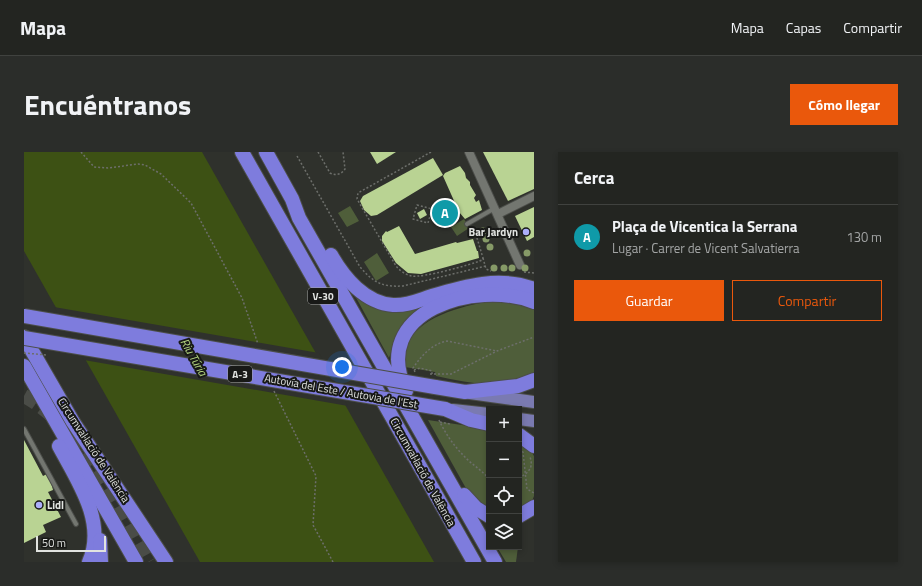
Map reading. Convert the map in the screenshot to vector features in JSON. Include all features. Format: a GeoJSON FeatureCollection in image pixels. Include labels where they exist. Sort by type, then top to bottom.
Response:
{"type":"FeatureCollection","features":[{"type":"Feature","properties":{"kind":"highway","name":"Circumval·lació de València"},"geometry":{"type":"LineString","coordinates":[[242,152],[474,562]]}},
{"type":"Feature","properties":{"kind":"highway","name":"Circumval·lació de València"},"geometry":{"type":"LineString","coordinates":[[266,152],[292,199],[299,218],[495,562]]}},
{"type":"Feature","properties":{"kind":"highway"},"geometry":{"type":"LineString","coordinates":[[292,199],[307,214],[337,266],[361,292],[376,301],[393,305],[408,304],[462,287],[486,283],[508,284],[534,289]]}},
{"type":"Feature","properties":{"kind":"highway"},"geometry":{"type":"LineString","coordinates":[[418,427],[410,398],[399,376],[397,361],[400,343],[408,326],[422,315],[439,306],[467,297],[495,294],[518,296],[534,302]]}},
{"type":"Feature","properties":{"kind":"highway","name":"Autovía del Este / Autovia de l'Est"},"geometry":{"type":"LineString","coordinates":[[24,316],[432,378],[465,392],[518,386],[534,380]]}},
{"type":"Feature","properties":{"kind":"highway","name":"Circumval·lació de València"},"geometry":{"type":"LineString","coordinates":[[24,337],[73,422],[166,562]]}},
{"type":"Feature","properties":{"kind":"highway","name":"Autovía del Este / Autovia de l'Est"},"geometry":{"type":"LineString","coordinates":[[24,337],[445,409],[471,420],[486,423]]}},
{"type":"Feature","properties":{"kind":"highway","name":"Circumval·lació de València"},"geometry":{"type":"LineString","coordinates":[[24,366],[136,562]]}},
{"type":"Feature","properties":{"kind":"highway"},"geometry":{"type":"LineString","coordinates":[[24,383],[83,492],[94,522],[92,554],[89,562]]}},
{"type":"Feature","properties":{"kind":"highway"},"geometry":{"type":"LineString","coordinates":[[522,436],[534,446]]}},
{"type":"Feature","properties":{"kind":"highway"},"geometry":{"type":"LineString","coordinates":[[449,481],[476,508],[486,514]]}},
{"type":"Feature","properties":{"kind":"highway"},"geometry":{"type":"LineString","coordinates":[[83,492],[89,497],[97,516],[101,562]]}},
{"type":"Feature","properties":{"kind":"highway"},"geometry":{"type":"LineString","coordinates":[[522,514],[534,507]]}},
{"type":"Feature","properties":{"kind":"main road","name":"A-3"},"geometry":{"type":"LineString","coordinates":[[465,392],[530,401]]}},
{"type":"Feature","properties":{"kind":"main road","name":"A-3"},"geometry":{"type":"LineString","coordinates":[[445,409],[486,414]]}},
{"type":"Feature","properties":{"kind":"street"},"geometry":{"type":"LineString","coordinates":[[469,152],[522,269]]}},
{"type":"Feature","properties":{"kind":"street"},"geometry":{"type":"LineString","coordinates":[[496,211],[534,196]]}},
{"type":"Feature","properties":{"kind":"lane"},"geometry":{"type":"LineString","coordinates":[[467,224],[496,211]]}},
{"type":"Feature","properties":{"kind":"lane"},"geometry":{"type":"LineString","coordinates":[[24,429],[76,524]]}},
{"type":"Feature","properties":{"kind":"path"},"geometry":{"type":"LineString","coordinates":[[81,152],[94,167],[108,168],[138,164],[145,165],[161,174],[191,203],[242,298],[259,349]]}},
{"type":"Feature","properties":{"kind":"path"},"geometry":{"type":"LineString","coordinates":[[318,152],[330,173],[336,174],[342,173],[345,169],[343,152]]}},
{"type":"Feature","properties":{"kind":"path"},"geometry":{"type":"LineString","coordinates":[[431,152],[358,193],[357,199],[396,266],[409,276],[419,277],[481,261],[483,258]]}},
{"type":"Feature","properties":{"kind":"path"},"geometry":{"type":"LineString","coordinates":[[297,156],[360,267],[375,282],[390,286],[403,286],[486,266]]}},
{"type":"Feature","properties":{"kind":"path"},"geometry":{"type":"LineString","coordinates":[[417,205],[432,209],[428,224],[413,219],[417,205]]}},
{"type":"Feature","properties":{"kind":"path"},"geometry":{"type":"LineString","coordinates":[[476,225],[474,232],[487,270],[495,271]]}},
{"type":"Feature","properties":{"kind":"path"},"geometry":{"type":"LineString","coordinates":[[522,269],[534,273]]}},
{"type":"Feature","properties":{"kind":"path"},"geometry":{"type":"LineString","coordinates":[[414,370],[424,369],[432,371],[432,378],[451,374],[497,351],[534,337]]}},
{"type":"Feature","properties":{"kind":"path"},"geometry":{"type":"LineString","coordinates":[[272,385],[277,400],[316,476],[313,525],[333,562]]}},
{"type":"Feature","properties":{"kind":"path"},"geometry":{"type":"LineString","coordinates":[[440,422],[452,425]]}},
{"type":"Feature","properties":{"kind":"path"},"geometry":{"type":"LineString","coordinates":[[522,449],[528,454],[532,461],[530,472],[522,476]]}},
{"type":"Feature","properties":{"kind":"path"},"geometry":{"type":"LineString","coordinates":[[522,451],[528,489],[534,493]]}},
{"type":"Feature","properties":{"kind":"shaded area"},"geometry":{"type":"Polygon","coordinates":[[[350,206],[359,221],[347,227],[338,213],[350,206]]]}},
{"type":"Feature","properties":{"kind":"shaded area"},"geometry":{"type":"Polygon","coordinates":[[[464,219],[469,228],[457,236],[451,227],[464,219]]]}},
{"type":"Feature","properties":{"kind":"shaded area"},"geometry":{"type":"Polygon","coordinates":[[[377,253],[389,273],[376,281],[364,262],[377,253]]]}},
{"type":"Feature","properties":{"kind":"shaded area"},"geometry":{"type":"Polygon","coordinates":[[[498,289],[409,319],[396,337],[389,358],[353,292],[374,305],[498,289]]]}},
{"type":"Feature","properties":{"kind":"shaded area"},"geometry":{"type":"Polygon","coordinates":[[[491,301],[509,301],[534,308],[534,374],[510,382],[485,384],[436,376],[435,372],[405,367],[406,349],[411,338],[429,321],[454,310],[491,301]]]}},
{"type":"Feature","properties":{"kind":"shaded area"},"geometry":{"type":"Polygon","coordinates":[[[428,420],[486,429],[486,508],[477,504],[468,492],[428,420]]]}},
{"type":"Feature","properties":{"kind":"shaded area"},"geometry":{"type":"Polygon","coordinates":[[[522,443],[534,456],[534,496],[532,501],[522,509],[522,443]]]}},
{"type":"Feature","properties":{"kind":"shaded area"},"geometry":{"type":"Polygon","coordinates":[[[499,550],[518,550],[516,562],[506,562],[499,550]]]}},
{"type":"Feature","properties":{"kind":"water","name":"Riu Túria"},"geometry":{"type":"Polygon","coordinates":[[[24,152],[202,152],[434,562],[200,562],[24,251],[24,152]]]}},
{"type":"Feature","properties":{"kind":"pier"},"geometry":{"type":"Polygon","coordinates":[[[54,307],[319,353],[348,406],[84,360],[54,307]]]}},
{"type":"Feature","properties":{"kind":"building"},"geometry":{"type":"Polygon","coordinates":[[[370,152],[396,152],[377,164],[370,152]]]}},
{"type":"Feature","properties":{"kind":"building"},"geometry":{"type":"Polygon","coordinates":[[[483,152],[534,152],[534,189],[508,201],[483,152]]]}},
{"type":"Feature","properties":{"kind":"building"},"geometry":{"type":"Polygon","coordinates":[[[433,158],[443,175],[377,215],[371,216],[364,210],[360,201],[363,196],[433,158]]]}},
{"type":"Feature","properties":{"kind":"building"},"geometry":{"type":"Polygon","coordinates":[[[460,166],[476,195],[474,198],[476,202],[479,200],[482,210],[465,219],[459,212],[443,176],[445,173],[460,166]]]}},
{"type":"Feature","properties":{"kind":"building"},"geometry":{"type":"Polygon","coordinates":[[[534,207],[534,237],[527,241],[515,216],[534,207]]]}},
{"type":"Feature","properties":{"kind":"building"},"geometry":{"type":"Polygon","coordinates":[[[424,209],[427,215],[420,219],[417,213],[424,209]]]}},
{"type":"Feature","properties":{"kind":"building"},"geometry":{"type":"Polygon","coordinates":[[[399,226],[415,254],[456,242],[473,239],[479,258],[421,274],[408,273],[396,263],[382,241],[382,236],[386,231],[387,232],[399,226]]]}},
{"type":"Feature","properties":{"kind":"building","name":"Lidl"},"geometry":{"type":"Polygon","coordinates":[[[24,440],[43,476],[47,474],[53,490],[48,492],[61,517],[43,525],[46,532],[24,543],[24,440]]]}},
{"type":"Feature","properties":{"kind":"tunnel"},"geometry":{"type":"LineString","coordinates":[[24,396],[45,410],[63,427],[80,447],[110,493],[149,562]]}},
{"type":"Feature","properties":{"kind":"place","name":"Plaça de Vicentica la Serrana"},"geometry":{"type":"Point","coordinates":[445,213]}},
{"type":"Feature","properties":{"kind":"place","name":"Bar Jardyn"},"geometry":{"type":"Point","coordinates":[526,232]}},
{"type":"Feature","properties":{"kind":"place","name":"Lidl"},"geometry":{"type":"Point","coordinates":[39,505]}}]}
